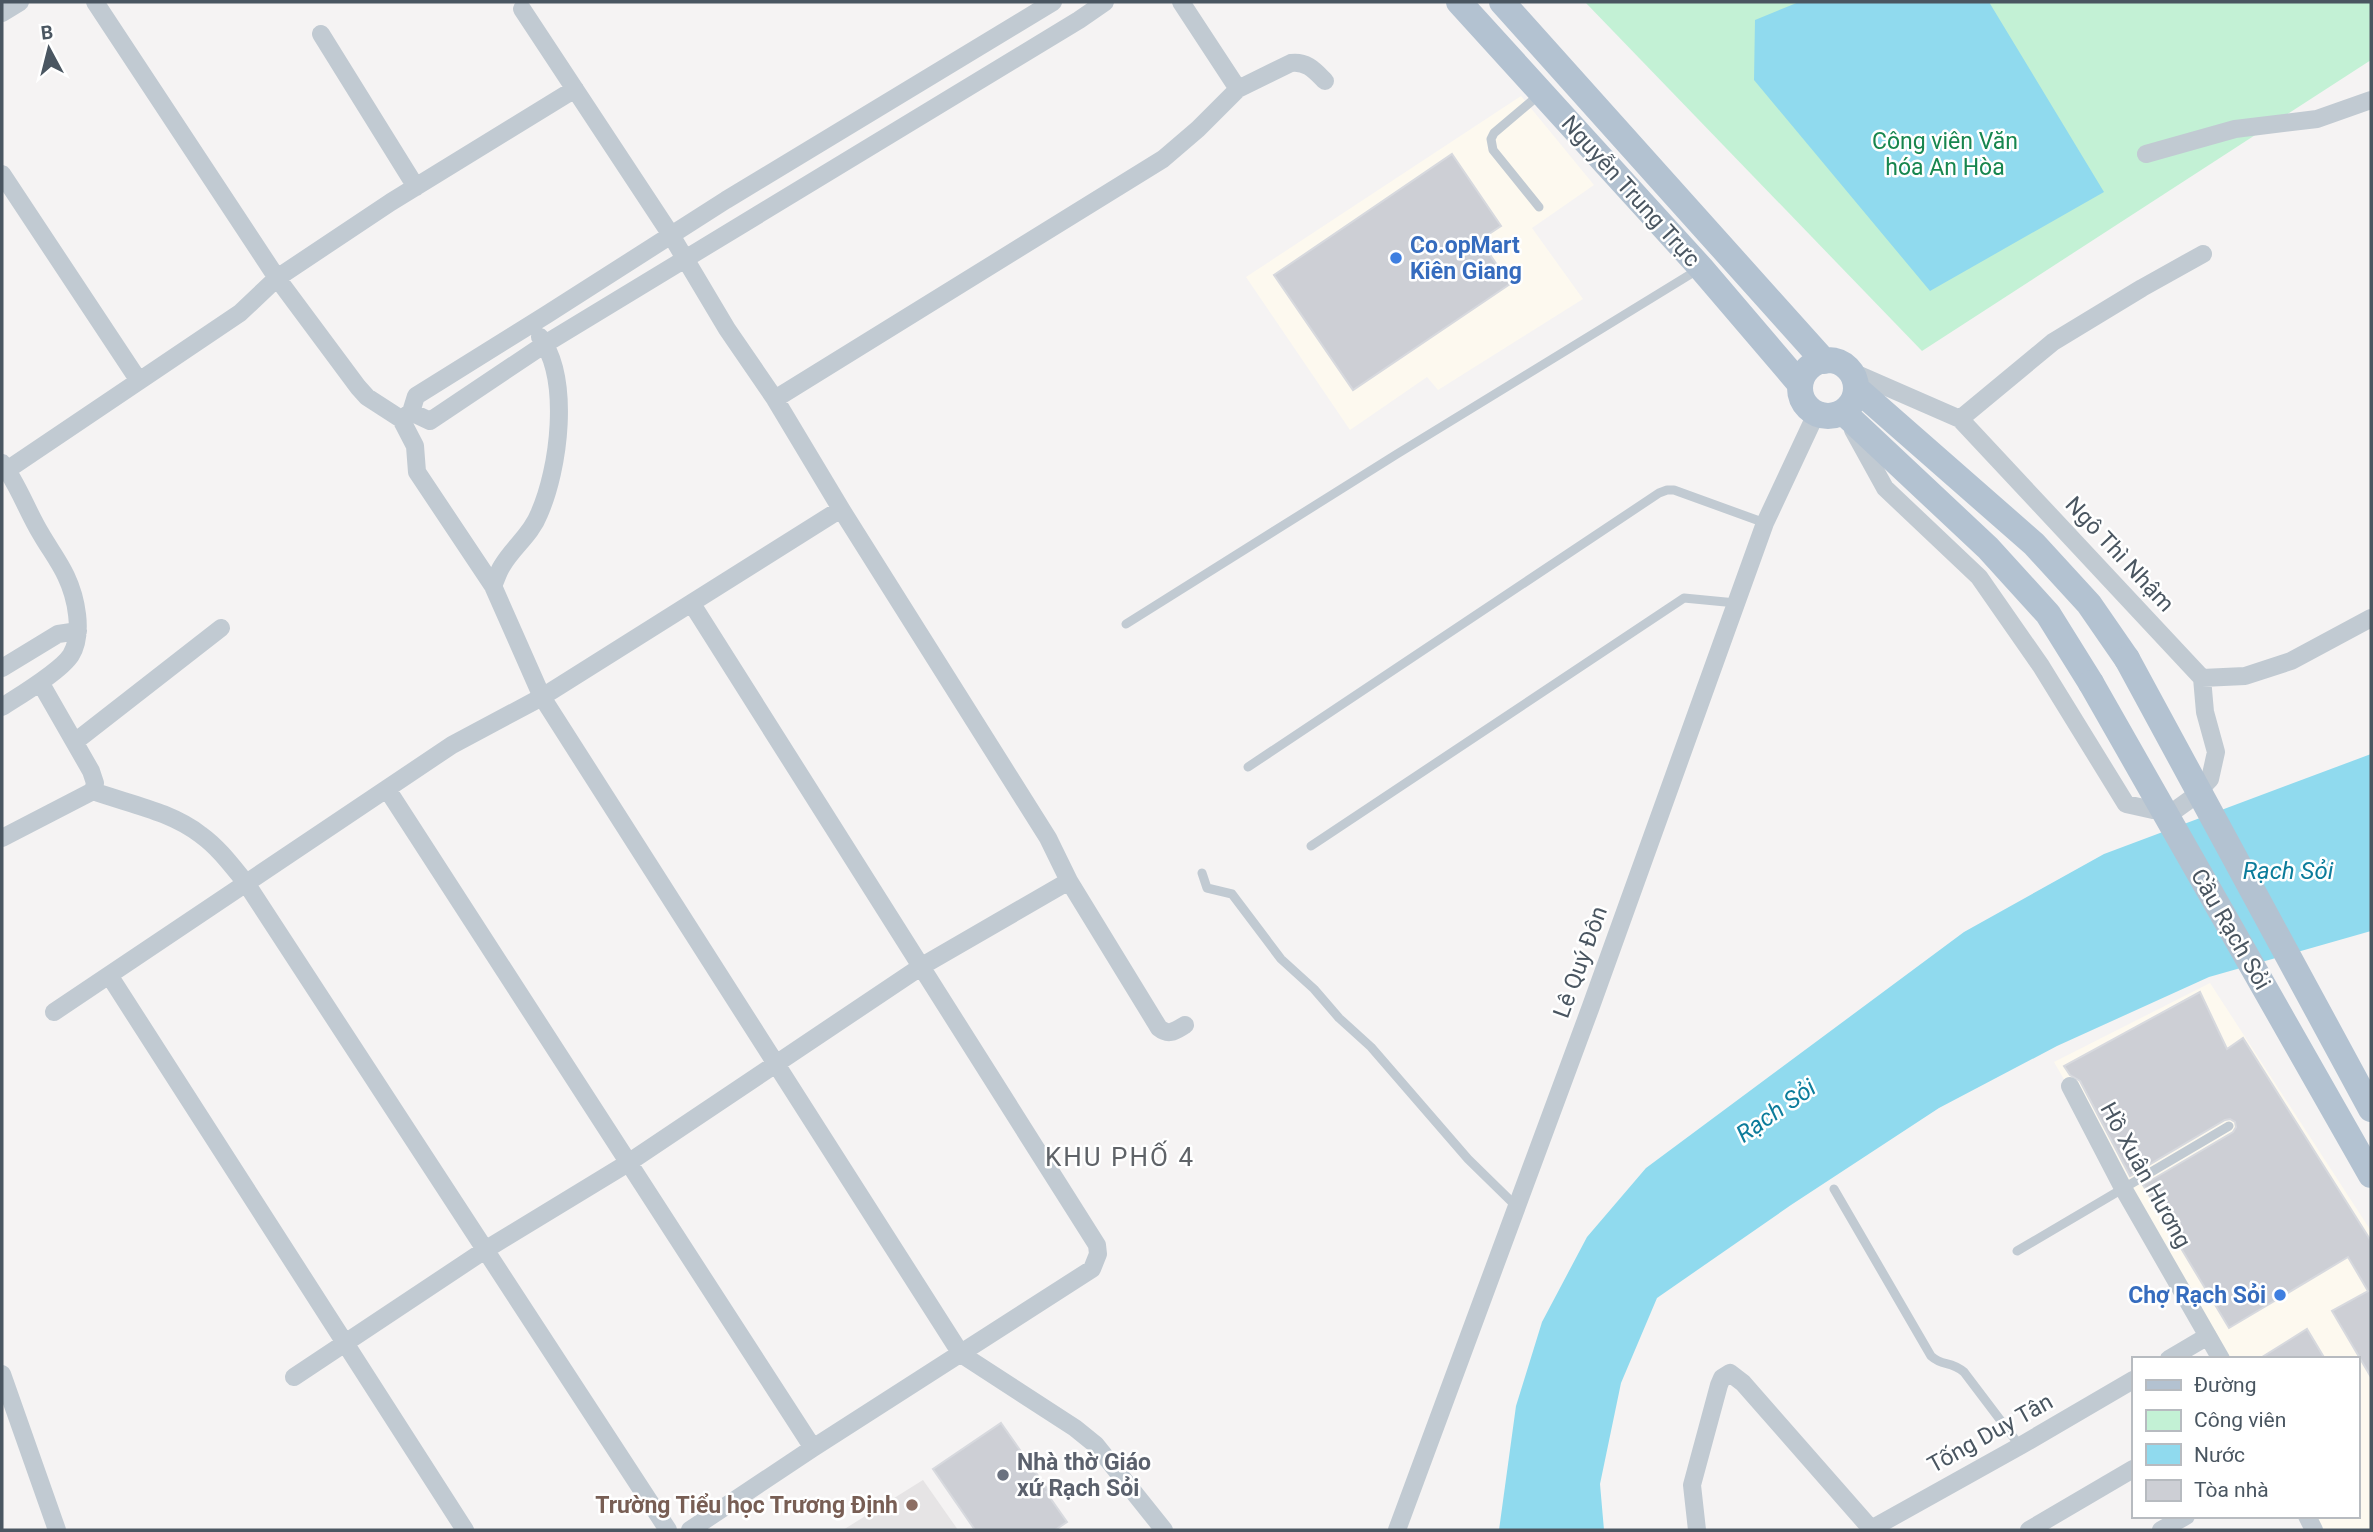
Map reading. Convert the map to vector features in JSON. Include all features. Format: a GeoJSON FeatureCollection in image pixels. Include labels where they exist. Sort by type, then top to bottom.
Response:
{"type":"FeatureCollection","features":[{"type":"Feature","properties":{"kind":"main road","name":"Nguyễn Trung Trực"},"geometry":{"type":"LineString","coordinates":[[1459,2],[1700,268],[1800,384]]}},
{"type":"Feature","properties":{"kind":"main road","name":"Nguyễn Trung Trực"},"geometry":{"type":"LineString","coordinates":[[1502,2],[1824,361]]}},
{"type":"Feature","properties":{"kind":"main road"},"geometry":{"type":"LineString","coordinates":[[1824,361],[1834,361],[1853,379],[1854,397],[1843,412],[1825,416],[1816,414],[1803,401],[1800,384],[1808,368],[1824,361]]}},
{"type":"Feature","properties":{"kind":"main road","name":"Cầu Rạch Sỏi"},"geometry":{"type":"LineString","coordinates":[[1853,379],[2034,544],[2089,604],[2127,659],[2371,1109]]}},
{"type":"Feature","properties":{"kind":"main road","name":"Cầu Rạch Sỏi"},"geometry":{"type":"LineString","coordinates":[[1843,412],[1988,548],[2048,614],[2091,683],[2371,1175]]}},
{"type":"Feature","properties":{"kind":"street"},"geometry":{"type":"LineString","coordinates":[[2,13],[20,2]]}},
{"type":"Feature","properties":{"kind":"street"},"geometry":{"type":"LineString","coordinates":[[95,2],[277,278],[358,387],[367,397],[406,416],[430,421],[545,344],[1105,2]]}},
{"type":"Feature","properties":{"kind":"street"},"geometry":{"type":"LineString","coordinates":[[1053,2],[671,235],[416,396],[406,416],[415,446],[417,472],[493,586],[542,697],[961,1354],[1075,1428],[1096,1445],[1164,1530]]}},
{"type":"Feature","properties":{"kind":"street"},"geometry":{"type":"LineString","coordinates":[[1181,2],[1238,89]]}},
{"type":"Feature","properties":{"kind":"street"},"geometry":{"type":"LineString","coordinates":[[522,9],[775,399],[1048,838],[1069,881],[1159,1028],[1172,1033],[1185,1025]]}},
{"type":"Feature","properties":{"kind":"street"},"geometry":{"type":"LineString","coordinates":[[321,34],[416,187]]}},
{"type":"Feature","properties":{"kind":"street"},"geometry":{"type":"LineString","coordinates":[[775,399],[1163,159],[1198,130],[1238,89],[1297,62],[1314,69],[1325,81]]}},
{"type":"Feature","properties":{"kind":"street"},"geometry":{"type":"LineString","coordinates":[[2,707],[40,682],[69,658],[78,631],[73,594],[66,575],[4,466],[139,381],[240,313],[277,278],[416,187],[575,89]]}},
{"type":"Feature","properties":{"kind":"street"},"geometry":{"type":"LineString","coordinates":[[2146,154],[2235,129],[2317,119],[2371,100]]}},
{"type":"Feature","properties":{"kind":"street"},"geometry":{"type":"LineString","coordinates":[[2,174],[139,381]]}},
{"type":"Feature","properties":{"kind":"street"},"geometry":{"type":"LineString","coordinates":[[1960,419],[2053,342],[2203,254]]}},
{"type":"Feature","properties":{"kind":"street"},"geometry":{"type":"LineString","coordinates":[[493,586],[502,565],[528,535],[539,515],[556,450],[560,415],[558,396],[545,344],[531,324]]}},
{"type":"Feature","properties":{"kind":"street","name":"Ngô Thì Nhậm"},"geometry":{"type":"LineString","coordinates":[[1853,379],[1960,419],[2202,678]]}},
{"type":"Feature","properties":{"kind":"street"},"geometry":{"type":"LineString","coordinates":[[1843,412],[1885,488],[1979,577],[2041,666],[2126,804],[2154,810],[2174,810],[2192,798],[2210,779],[2216,752],[2205,712],[2202,678],[2245,676],[2291,660],[2371,618]]}},
{"type":"Feature","properties":{"kind":"street","name":"Lê Quý Đôn"},"geometry":{"type":"LineString","coordinates":[[1397,1530],[1765,523],[1816,414]]}},
{"type":"Feature","properties":{"kind":"street"},"geometry":{"type":"LineString","coordinates":[[54,1012],[452,745],[542,697],[841,509]]}},
{"type":"Feature","properties":{"kind":"street"},"geometry":{"type":"LineString","coordinates":[[690,1530],[1092,1269],[1098,1254],[1097,1245],[692,604]]}},
{"type":"Feature","properties":{"kind":"street"},"geometry":{"type":"LineString","coordinates":[[76,741],[221,628]]}},
{"type":"Feature","properties":{"kind":"street"},"geometry":{"type":"LineString","coordinates":[[2,668],[58,634],[78,631]]}},
{"type":"Feature","properties":{"kind":"street"},"geometry":{"type":"LineString","coordinates":[[40,682],[76,741],[95,783],[93,791]]}},
{"type":"Feature","properties":{"kind":"street"},"geometry":{"type":"LineString","coordinates":[[387,789],[813,1448]]}},
{"type":"Feature","properties":{"kind":"street"},"geometry":{"type":"LineString","coordinates":[[2,838],[93,791],[180,821],[202,835],[221,853],[246,883],[668,1530]]}},
{"type":"Feature","properties":{"kind":"street"},"geometry":{"type":"LineString","coordinates":[[294,1377],[485,1250],[628,1163],[922,966],[1069,881]]}},
{"type":"Feature","properties":{"kind":"street"},"geometry":{"type":"LineString","coordinates":[[109,975],[465,1530]]}},
{"type":"Feature","properties":{"kind":"street","name":"Hồ Xuân Hương"},"geometry":{"type":"LineString","coordinates":[[2070,1086],[2123,1188],[2220,1357]]}},
{"type":"Feature","properties":{"kind":"street"},"geometry":{"type":"LineString","coordinates":[[2172,1357],[2208,1336]]}},
{"type":"Feature","properties":{"kind":"street"},"geometry":{"type":"LineString","coordinates":[[2,1374],[57,1530]]}},
{"type":"Feature","properties":{"kind":"street"},"geometry":{"type":"LineString","coordinates":[[1697,1530],[1692,1486],[1712,1405],[1726,1374],[1733,1374],[1743,1382],[1871,1529]]}},
{"type":"Feature","properties":{"kind":"street","name":"Tống Duy Tân"},"geometry":{"type":"LineString","coordinates":[[1871,1529],[2132,1381]]}},
{"type":"Feature","properties":{"kind":"street"},"geometry":{"type":"LineString","coordinates":[[2041,1527],[2132,1470]]}},
{"type":"Feature","properties":{"kind":"street"},"geometry":{"type":"LineString","coordinates":[[2161,1530],[2182,1518]]}},
{"type":"Feature","properties":{"kind":"lane"},"geometry":{"type":"LineString","coordinates":[[1539,207],[1495,153],[1491,139],[1541,93]]}},
{"type":"Feature","properties":{"kind":"lane"},"geometry":{"type":"LineString","coordinates":[[1126,624],[1396,454],[1700,268]]}},
{"type":"Feature","properties":{"kind":"lane"},"geometry":{"type":"LineString","coordinates":[[1248,767],[1658,493],[1674,490],[1765,523]]}},
{"type":"Feature","properties":{"kind":"lane"},"geometry":{"type":"LineString","coordinates":[[1311,846],[1684,598],[1736,603]]}},
{"type":"Feature","properties":{"kind":"lane"},"geometry":{"type":"LineString","coordinates":[[1202,873],[1209,889],[1232,894],[1281,959],[1371,1047],[1468,1159],[1517,1207]]}},
{"type":"Feature","properties":{"kind":"lane"},"geometry":{"type":"LineString","coordinates":[[2017,1251],[2230,1126]]}},
{"type":"Feature","properties":{"kind":"lane"},"geometry":{"type":"LineString","coordinates":[[1834,1189],[1931,1356],[1939,1363],[1956,1365],[1964,1373],[2020,1446]]}},
{"type":"Feature","properties":{"kind":"shaded area"},"geometry":{"type":"Polygon","coordinates":[[[1521,96],[1594,185],[1532,228],[1583,299],[1438,390],[1427,377],[1350,430],[1246,277],[1521,96]]]}},
{"type":"Feature","properties":{"kind":"shaded area","name":"Chợ Rạch Sỏi"},"geometry":{"type":"Polygon","coordinates":[[[2210,983],[2371,1231],[2371,1530],[2324,1530],[2317,1518],[2359,1518],[2359,1357],[2224,1357],[2054,1062],[2210,983]]]}},
{"type":"Feature","properties":{"kind":"shaded area","name":"Trường Tiểu học Trương Định"},"geometry":{"type":"Polygon","coordinates":[[[923,1480],[958,1530],[843,1530],[923,1480]]]}},
{"type":"Feature","properties":{"kind":"green space","name":"Công viên Văn hóa An Hòa"},"geometry":{"type":"Polygon","coordinates":[[[1585,2],[2371,2],[2371,60],[1922,351],[1585,2]]]}},
{"type":"Feature","properties":{"kind":"water"},"geometry":{"type":"Polygon","coordinates":[[[1799,2],[1989,2],[2104,192],[1930,291],[1754,80],[1755,20],[1799,2]]]}},
{"type":"Feature","properties":{"kind":"water","name":"Rạch Sỏi"},"geometry":{"type":"Polygon","coordinates":[[[2371,754],[2371,931],[2209,977],[2057,1046],[1939,1108],[1791,1205],[1657,1298],[1621,1383],[1600,1484],[1604,1530],[1499,1530],[1516,1406],[1542,1322],[1587,1237],[1646,1168],[1964,932],[2104,854],[2371,754]]]}},
{"type":"Feature","properties":{"kind":"building","name":"Co.opMart Kiên Giang"},"geometry":{"type":"Polygon","coordinates":[[[1452,154],[1501,226],[1480,240],[1510,284],[1353,390],[1274,275],[1452,154]]]}},
{"type":"Feature","properties":{"kind":"building","name":"Chợ Rạch Sỏi"},"geometry":{"type":"Polygon","coordinates":[[[2200,992],[2227,1049],[2243,1038],[2371,1241],[2371,1377],[2332,1311],[2368,1291],[2348,1257],[2229,1328],[2143,1185],[2233,1132],[2235,1122],[2225,1120],[2130,1176],[2080,1081],[2070,1075],[2064,1066],[2200,992]]]}},
{"type":"Feature","properties":{"kind":"building"},"geometry":{"type":"Polygon","coordinates":[[[2307,1329],[2324,1357],[2262,1357],[2307,1329]]]}},
{"type":"Feature","properties":{"kind":"building","name":"Nhà thờ Giáo xứ Rạch Sỏi"},"geometry":{"type":"Polygon","coordinates":[[[1001,1423],[1067,1522],[1055,1530],[975,1530],[933,1469],[1001,1423]]]}},
{"type":"Feature","properties":{"kind":"place","name":"Co.opMart Kiên Giang"},"geometry":{"type":"Point","coordinates":[1396,258]}},
{"type":"Feature","properties":{"kind":"place","name":"Chợ Rạch Sỏi"},"geometry":{"type":"Point","coordinates":[2280,1295]}},
{"type":"Feature","properties":{"kind":"place","name":"Nhà thờ Giáo xứ Rạch Sỏi"},"geometry":{"type":"Point","coordinates":[1003,1475]}},
{"type":"Feature","properties":{"kind":"place","name":"Trường Tiểu học Trương Định"},"geometry":{"type":"Point","coordinates":[912,1505]}},
{"type":"Feature","properties":{"kind":"district","name":"KHU PHỐ 4"},"geometry":{"type":"Point","coordinates":[1120,1157]}}]}
